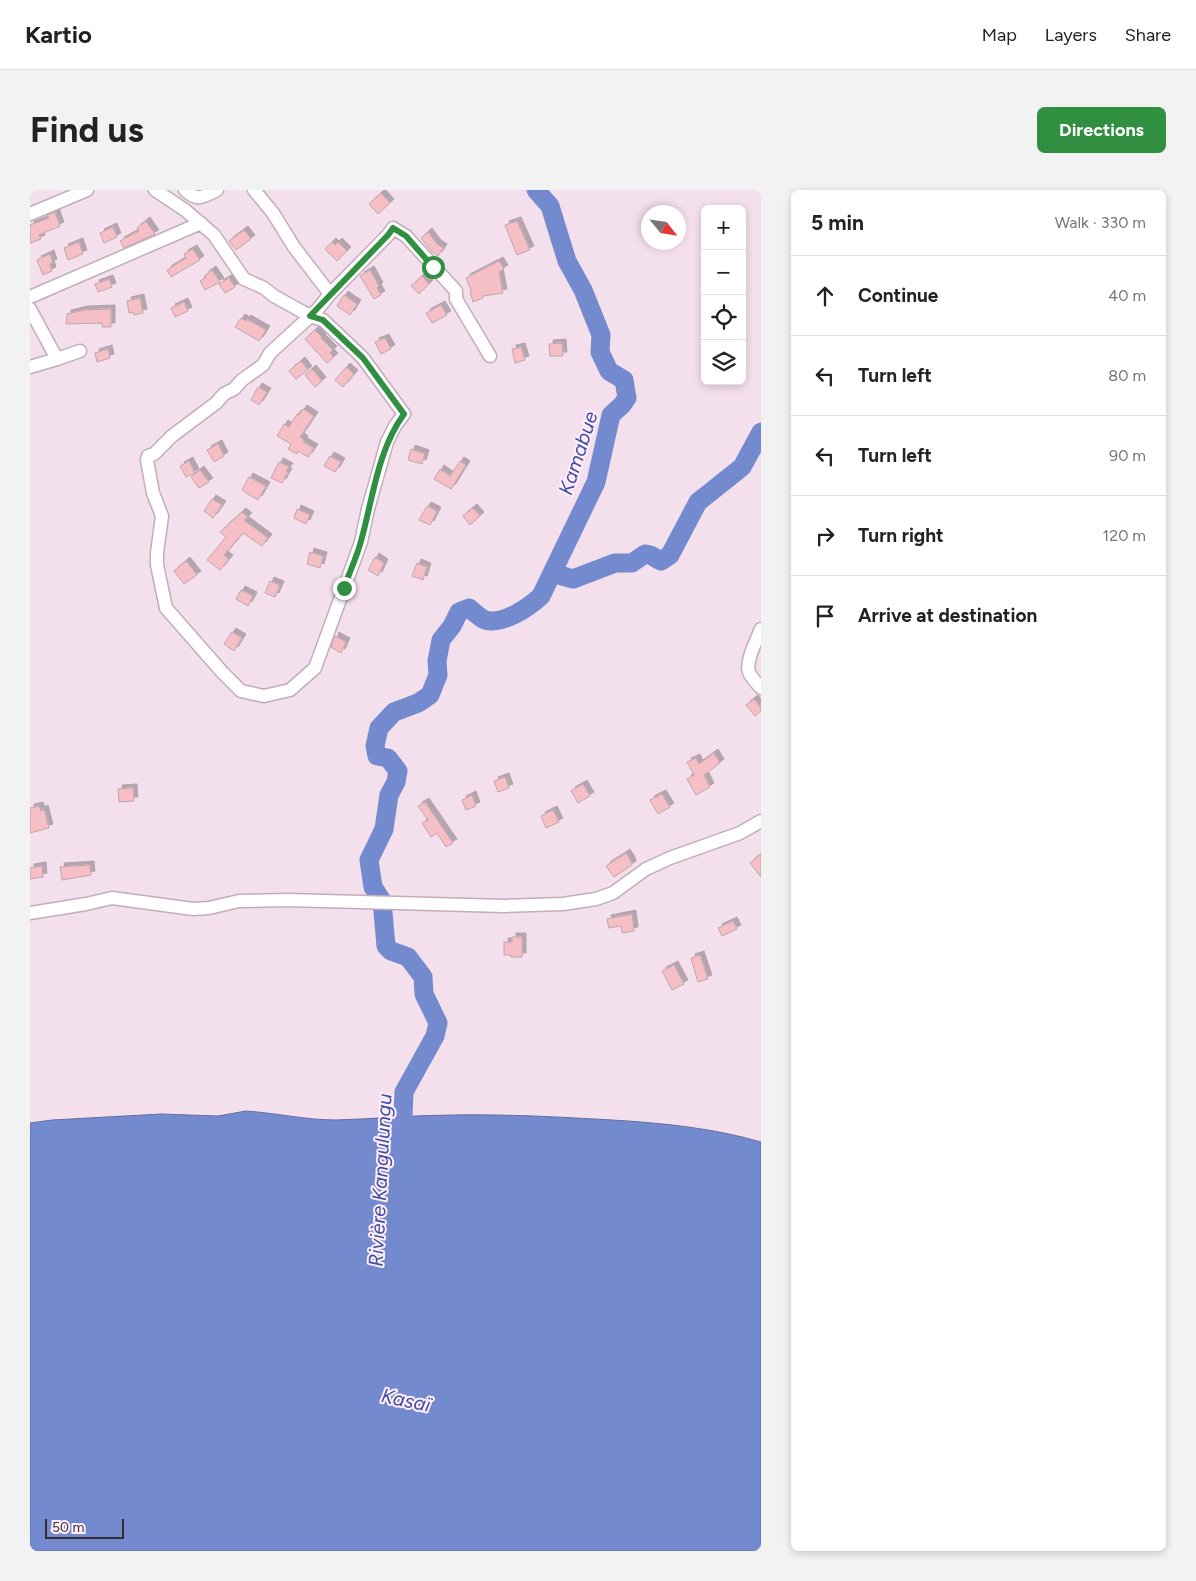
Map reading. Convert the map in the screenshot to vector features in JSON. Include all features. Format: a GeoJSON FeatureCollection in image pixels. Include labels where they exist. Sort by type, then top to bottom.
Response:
{"type":"FeatureCollection","features":[{"type":"Feature","properties":{"kind":"street"},"geometry":{"type":"LineString","coordinates":[[30,214],[87,190]]}},
{"type":"Feature","properties":{"kind":"street"},"geometry":{"type":"LineString","coordinates":[[155,190],[200,222],[214,235],[244,279],[264,288],[274,296],[310,316],[323,320],[363,358],[404,414],[387,442],[368,509],[361,542],[315,668],[290,690],[264,696],[241,691],[166,608],[157,565],[162,516],[153,494],[147,460],[148,456],[154,454],[172,436],[178,434],[216,403],[224,394],[234,389],[242,380],[264,365],[270,353],[310,316],[393,228],[406,236],[456,291],[456,299],[490,356]]}},
{"type":"Feature","properties":{"kind":"street"},"geometry":{"type":"LineString","coordinates":[[185,190],[192,197],[199,198],[217,190]]}},
{"type":"Feature","properties":{"kind":"street"},"geometry":{"type":"LineString","coordinates":[[254,190],[273,213],[294,247],[330,294]]}},
{"type":"Feature","properties":{"kind":"street"},"geometry":{"type":"LineString","coordinates":[[30,297],[200,222]]}},
{"type":"Feature","properties":{"kind":"street"},"geometry":{"type":"LineString","coordinates":[[30,309],[56,359]]}},
{"type":"Feature","properties":{"kind":"street"},"geometry":{"type":"LineString","coordinates":[[30,367],[80,351]]}},
{"type":"Feature","properties":{"kind":"street"},"geometry":{"type":"LineString","coordinates":[[761,629],[748,667],[752,677],[761,688]]}},
{"type":"Feature","properties":{"kind":"street"},"geometry":{"type":"LineString","coordinates":[[30,913],[112,898],[193,909],[209,908],[239,901],[288,900],[504,906],[562,904],[596,899],[613,893],[646,869],[670,858],[740,833],[761,821]]}},
{"type":"Feature","properties":{"kind":"water","name":"Kasaï"},"geometry":{"type":"Polygon","coordinates":[[[246,1111],[336,1120],[473,1115],[612,1120],[687,1127],[761,1142],[761,1551],[30,1551],[30,1123],[161,1114],[218,1116],[246,1111]]]}},
{"type":"Feature","properties":{"kind":"building"},"geometry":{"type":"Polygon","coordinates":[[[381,193],[390,203],[378,214],[369,204],[381,193]]]}},
{"type":"Feature","properties":{"kind":"building"},"geometry":{"type":"Polygon","coordinates":[[[55,212],[60,226],[39,235],[41,239],[30,243],[30,225],[49,218],[47,215],[55,212]]]}},
{"type":"Feature","properties":{"kind":"building"},"geometry":{"type":"Polygon","coordinates":[[[146,221],[155,234],[124,248],[120,241],[139,231],[137,228],[146,221]]]}},
{"type":"Feature","properties":{"kind":"building"},"geometry":{"type":"Polygon","coordinates":[[[517,221],[530,250],[517,255],[505,225],[517,221]]]}},
{"type":"Feature","properties":{"kind":"building"},"geometry":{"type":"Polygon","coordinates":[[[113,227],[117,237],[104,243],[100,233],[113,227]]]}},
{"type":"Feature","properties":{"kind":"building"},"geometry":{"type":"Polygon","coordinates":[[[244,230],[251,239],[236,250],[229,241],[244,230]]]}},
{"type":"Feature","properties":{"kind":"building"},"geometry":{"type":"Polygon","coordinates":[[[428,232],[437,244],[443,248],[438,256],[431,251],[421,238],[428,232]]]}},
{"type":"Feature","properties":{"kind":"building"},"geometry":{"type":"Polygon","coordinates":[[[79,242],[83,254],[68,260],[64,248],[79,242]]]}},
{"type":"Feature","properties":{"kind":"building"},"geometry":{"type":"Polygon","coordinates":[[[332,242],[335,245],[338,242],[347,251],[337,261],[325,249],[332,242]]]}},
{"type":"Feature","properties":{"kind":"building"},"geometry":{"type":"Polygon","coordinates":[[[193,249],[200,260],[171,277],[167,270],[186,258],[184,254],[193,249]]]}},
{"type":"Feature","properties":{"kind":"building"},"geometry":{"type":"Polygon","coordinates":[[[50,254],[53,263],[50,264],[52,271],[43,275],[37,260],[50,254]]]}},
{"type":"Feature","properties":{"kind":"building"},"geometry":{"type":"Polygon","coordinates":[[[499,261],[504,269],[499,272],[503,293],[483,296],[483,298],[473,302],[466,278],[499,261]]]}},
{"type":"Feature","properties":{"kind":"building"},"geometry":{"type":"Polygon","coordinates":[[[212,270],[220,282],[205,290],[200,281],[212,270]]]}},
{"type":"Feature","properties":{"kind":"building"},"geometry":{"type":"Polygon","coordinates":[[[370,270],[379,286],[377,288],[381,295],[374,299],[360,276],[370,270]]]}},
{"type":"Feature","properties":{"kind":"building"},"geometry":{"type":"Polygon","coordinates":[[[422,276],[429,284],[419,294],[411,286],[422,276]]]}},
{"type":"Feature","properties":{"kind":"building"},"geometry":{"type":"Polygon","coordinates":[[[229,278],[235,287],[225,293],[219,284],[229,278]]]}},
{"type":"Feature","properties":{"kind":"building"},"geometry":{"type":"Polygon","coordinates":[[[109,279],[112,287],[98,292],[95,284],[109,279]]]}},
{"type":"Feature","properties":{"kind":"building"},"geometry":{"type":"Polygon","coordinates":[[[344,295],[357,304],[350,315],[337,306],[344,295]]]}},
{"type":"Feature","properties":{"kind":"building"},"geometry":{"type":"Polygon","coordinates":[[[140,298],[143,313],[134,315],[133,312],[129,313],[127,301],[140,298]]]}},
{"type":"Feature","properties":{"kind":"building"},"geometry":{"type":"Polygon","coordinates":[[[184,302],[188,311],[175,317],[171,308],[184,302]]]}},
{"type":"Feature","properties":{"kind":"building"},"geometry":{"type":"Polygon","coordinates":[[[441,305],[447,315],[432,323],[426,313],[441,305]]]}},
{"type":"Feature","properties":{"kind":"building"},"geometry":{"type":"Polygon","coordinates":[[[111,309],[111,327],[102,327],[102,323],[66,324],[67,314],[84,310],[111,309]]]}},
{"type":"Feature","properties":{"kind":"building"},"geometry":{"type":"Polygon","coordinates":[[[241,318],[246,321],[247,319],[266,330],[259,341],[235,327],[241,318]]]}},
{"type":"Feature","properties":{"kind":"building"},"geometry":{"type":"Polygon","coordinates":[[[315,330],[333,350],[330,353],[334,357],[327,363],[305,339],[315,330]]]}},
{"type":"Feature","properties":{"kind":"building"},"geometry":{"type":"Polygon","coordinates":[[[385,338],[391,349],[381,354],[375,342],[385,338]]]}},
{"type":"Feature","properties":{"kind":"building"},"geometry":{"type":"Polygon","coordinates":[[[562,343],[563,356],[550,356],[549,344],[562,343]]]}},
{"type":"Feature","properties":{"kind":"building"},"geometry":{"type":"Polygon","coordinates":[[[521,347],[525,360],[515,363],[512,349],[521,347]]]}},
{"type":"Feature","properties":{"kind":"building"},"geometry":{"type":"Polygon","coordinates":[[[108,349],[110,358],[97,362],[95,353],[108,349]]]}},
{"type":"Feature","properties":{"kind":"building"},"geometry":{"type":"Polygon","coordinates":[[[301,361],[308,370],[296,379],[289,371],[301,361]]]}},
{"type":"Feature","properties":{"kind":"building"},"geometry":{"type":"Polygon","coordinates":[[[346,367],[354,374],[343,387],[335,380],[346,367]]]}},
{"type":"Feature","properties":{"kind":"building"},"geometry":{"type":"Polygon","coordinates":[[[312,369],[322,381],[315,387],[305,375],[312,369]]]}},
{"type":"Feature","properties":{"kind":"building"},"geometry":{"type":"Polygon","coordinates":[[[258,387],[267,392],[259,405],[251,400],[258,387]]]}},
{"type":"Feature","properties":{"kind":"building"},"geometry":{"type":"Polygon","coordinates":[[[303,409],[314,416],[300,437],[304,440],[303,442],[314,448],[308,457],[298,451],[297,454],[288,449],[291,444],[277,436],[284,424],[289,427],[297,414],[299,415],[303,409]]]}},
{"type":"Feature","properties":{"kind":"building"},"geometry":{"type":"Polygon","coordinates":[[[218,444],[224,456],[214,462],[207,450],[218,444]]]}},
{"type":"Feature","properties":{"kind":"building"},"geometry":{"type":"Polygon","coordinates":[[[411,449],[425,454],[422,464],[408,460],[411,449]]]}},
{"type":"Feature","properties":{"kind":"building"},"geometry":{"type":"Polygon","coordinates":[[[330,456],[341,462],[335,472],[324,466],[330,456]]]}},
{"type":"Feature","properties":{"kind":"building"},"geometry":{"type":"Polygon","coordinates":[[[189,461],[195,473],[186,477],[180,466],[189,461]]]}},
{"type":"Feature","properties":{"kind":"building"},"geometry":{"type":"Polygon","coordinates":[[[460,461],[466,465],[451,489],[434,479],[440,469],[450,476],[460,461]]]}},
{"type":"Feature","properties":{"kind":"building"},"geometry":{"type":"Polygon","coordinates":[[[279,462],[289,467],[282,483],[271,478],[279,462]]]}},
{"type":"Feature","properties":{"kind":"building"},"geometry":{"type":"Polygon","coordinates":[[[200,470],[209,482],[199,488],[191,477],[200,470]]]}},
{"type":"Feature","properties":{"kind":"building"},"geometry":{"type":"Polygon","coordinates":[[[249,477],[266,486],[258,500],[242,490],[249,477]]]}},
{"type":"Feature","properties":{"kind":"building"},"geometry":{"type":"Polygon","coordinates":[[[212,499],[222,505],[213,518],[204,511],[212,499]]]}},
{"type":"Feature","properties":{"kind":"building"},"geometry":{"type":"Polygon","coordinates":[[[427,506],[437,511],[430,525],[419,520],[427,506]]]}},
{"type":"Feature","properties":{"kind":"building"},"geometry":{"type":"Polygon","coordinates":[[[473,508],[480,516],[470,525],[463,516],[473,508]]]}},
{"type":"Feature","properties":{"kind":"building"},"geometry":{"type":"Polygon","coordinates":[[[297,509],[310,515],[306,524],[294,518],[297,509]]]}},
{"type":"Feature","properties":{"kind":"building"},"geometry":{"type":"Polygon","coordinates":[[[242,512],[248,517],[244,520],[268,538],[262,546],[243,533],[224,555],[229,559],[220,570],[207,560],[226,537],[220,532],[242,512]]]}},
{"type":"Feature","properties":{"kind":"building"},"geometry":{"type":"Polygon","coordinates":[[[310,552],[323,556],[320,568],[307,564],[310,552]]]}},
{"type":"Feature","properties":{"kind":"building"},"geometry":{"type":"Polygon","coordinates":[[[375,557],[384,563],[378,576],[368,570],[375,557]]]}},
{"type":"Feature","properties":{"kind":"building"},"geometry":{"type":"Polygon","coordinates":[[[186,561],[197,575],[184,584],[174,571],[186,561]]]}},
{"type":"Feature","properties":{"kind":"building"},"geometry":{"type":"Polygon","coordinates":[[[417,563],[427,567],[423,580],[412,576],[417,563]]]}},
{"type":"Feature","properties":{"kind":"building"},"geometry":{"type":"Polygon","coordinates":[[[270,581],[280,585],[275,597],[265,593],[270,581]]]}},
{"type":"Feature","properties":{"kind":"building"},"geometry":{"type":"Polygon","coordinates":[[[241,590],[253,596],[248,606],[236,599],[241,590]]]}},
{"type":"Feature","properties":{"kind":"building"},"geometry":{"type":"Polygon","coordinates":[[[232,632],[242,638],[234,651],[224,644],[232,632]]]}},
{"type":"Feature","properties":{"kind":"building"},"geometry":{"type":"Polygon","coordinates":[[[335,636],[346,642],[341,653],[331,647],[335,636]]]}},
{"type":"Feature","properties":{"kind":"building"},"geometry":{"type":"Polygon","coordinates":[[[754,699],[761,708],[761,711],[755,716],[746,705],[754,699]]]}},
{"type":"Feature","properties":{"kind":"building"},"geometry":{"type":"Polygon","coordinates":[[[714,753],[720,763],[704,775],[710,787],[696,795],[687,779],[694,775],[687,762],[696,758],[699,764],[714,753]]]}},
{"type":"Feature","properties":{"kind":"building"},"geometry":{"type":"Polygon","coordinates":[[[505,777],[509,788],[498,792],[494,781],[505,777]]]}},
{"type":"Feature","properties":{"kind":"building"},"geometry":{"type":"Polygon","coordinates":[[[583,784],[590,796],[578,803],[571,791],[583,784]]]}},
{"type":"Feature","properties":{"kind":"building"},"geometry":{"type":"Polygon","coordinates":[[[133,788],[134,801],[119,802],[118,789],[133,788]]]}},
{"type":"Feature","properties":{"kind":"building"},"geometry":{"type":"Polygon","coordinates":[[[662,794],[670,807],[658,814],[650,800],[662,794]]]}},
{"type":"Feature","properties":{"kind":"building"},"geometry":{"type":"Polygon","coordinates":[[[472,795],[476,806],[466,810],[462,800],[472,795]]]}},
{"type":"Feature","properties":{"kind":"building"},"geometry":{"type":"Polygon","coordinates":[[[425,802],[453,843],[446,847],[437,833],[431,837],[422,823],[428,820],[418,806],[425,802]]]}},
{"type":"Feature","properties":{"kind":"building"},"geometry":{"type":"Polygon","coordinates":[[[39,806],[41,811],[44,809],[49,828],[30,833],[30,808],[39,806]]]}},
{"type":"Feature","properties":{"kind":"building"},"geometry":{"type":"Polygon","coordinates":[[[553,810],[559,822],[546,828],[541,816],[553,810]]]}},
{"type":"Feature","properties":{"kind":"building"},"geometry":{"type":"Polygon","coordinates":[[[626,853],[632,865],[614,877],[606,866],[626,853]]]}},
{"type":"Feature","properties":{"kind":"building"},"geometry":{"type":"Polygon","coordinates":[[[761,854],[761,877],[750,863],[761,854]]]}},
{"type":"Feature","properties":{"kind":"building"},"geometry":{"type":"Polygon","coordinates":[[[90,865],[91,875],[62,880],[60,867],[90,865]]]}},
{"type":"Feature","properties":{"kind":"building"},"geometry":{"type":"Polygon","coordinates":[[[42,866],[43,877],[30,879],[30,868],[42,866]]]}},
{"type":"Feature","properties":{"kind":"building"},"geometry":{"type":"Polygon","coordinates":[[[632,914],[634,931],[622,933],[621,926],[609,928],[607,919],[632,914]]]}},
{"type":"Feature","properties":{"kind":"building"},"geometry":{"type":"Polygon","coordinates":[[[733,921],[737,929],[722,936],[718,928],[733,921]]]}},
{"type":"Feature","properties":{"kind":"building"},"geometry":{"type":"Polygon","coordinates":[[[512,937],[522,937],[522,957],[504,955],[504,942],[512,942],[512,937]]]}},
{"type":"Feature","properties":{"kind":"building"},"geometry":{"type":"Polygon","coordinates":[[[700,955],[708,979],[698,982],[691,958],[700,955]]]}},
{"type":"Feature","properties":{"kind":"building"},"geometry":{"type":"Polygon","coordinates":[[[674,965],[684,984],[672,990],[662,971],[674,965]]]}},
{"type":"Feature","properties":{"kind":"waterway","name":"Rivière Kangulungu"},"geometry":{"type":"LineString","coordinates":[[402,1142],[404,1092],[435,1036],[438,1023],[424,994],[423,977],[408,957],[391,951],[386,946],[382,901],[373,887],[369,860],[384,829],[389,795],[396,782],[398,771],[388,758],[377,756],[375,746],[379,728],[394,712],[418,703],[430,695],[438,675],[437,661],[441,640],[452,626],[459,612],[469,608],[485,620],[500,620],[529,606],[541,596],[596,482],[611,415],[627,398],[624,380],[609,371],[600,352],[601,335],[583,290],[567,261],[550,206],[536,190]]}},
{"type":"Feature","properties":{"kind":"waterway"},"geometry":{"type":"LineString","coordinates":[[552,573],[573,579],[615,563],[632,563],[645,554],[661,561],[670,555],[698,502],[742,467],[761,432]]}},
{"type":"Feature","properties":{"kind":"route"},"geometry":{"type":"LineString","coordinates":[[344,588],[361,542],[373,488],[387,442],[404,414],[363,358],[323,320],[310,316],[393,228],[406,236],[433,267]]}},
{"type":"Feature","properties":{"kind":"water label","name":"Kamabue"},"geometry":{"type":"Point","coordinates":[578,453]}}]}
